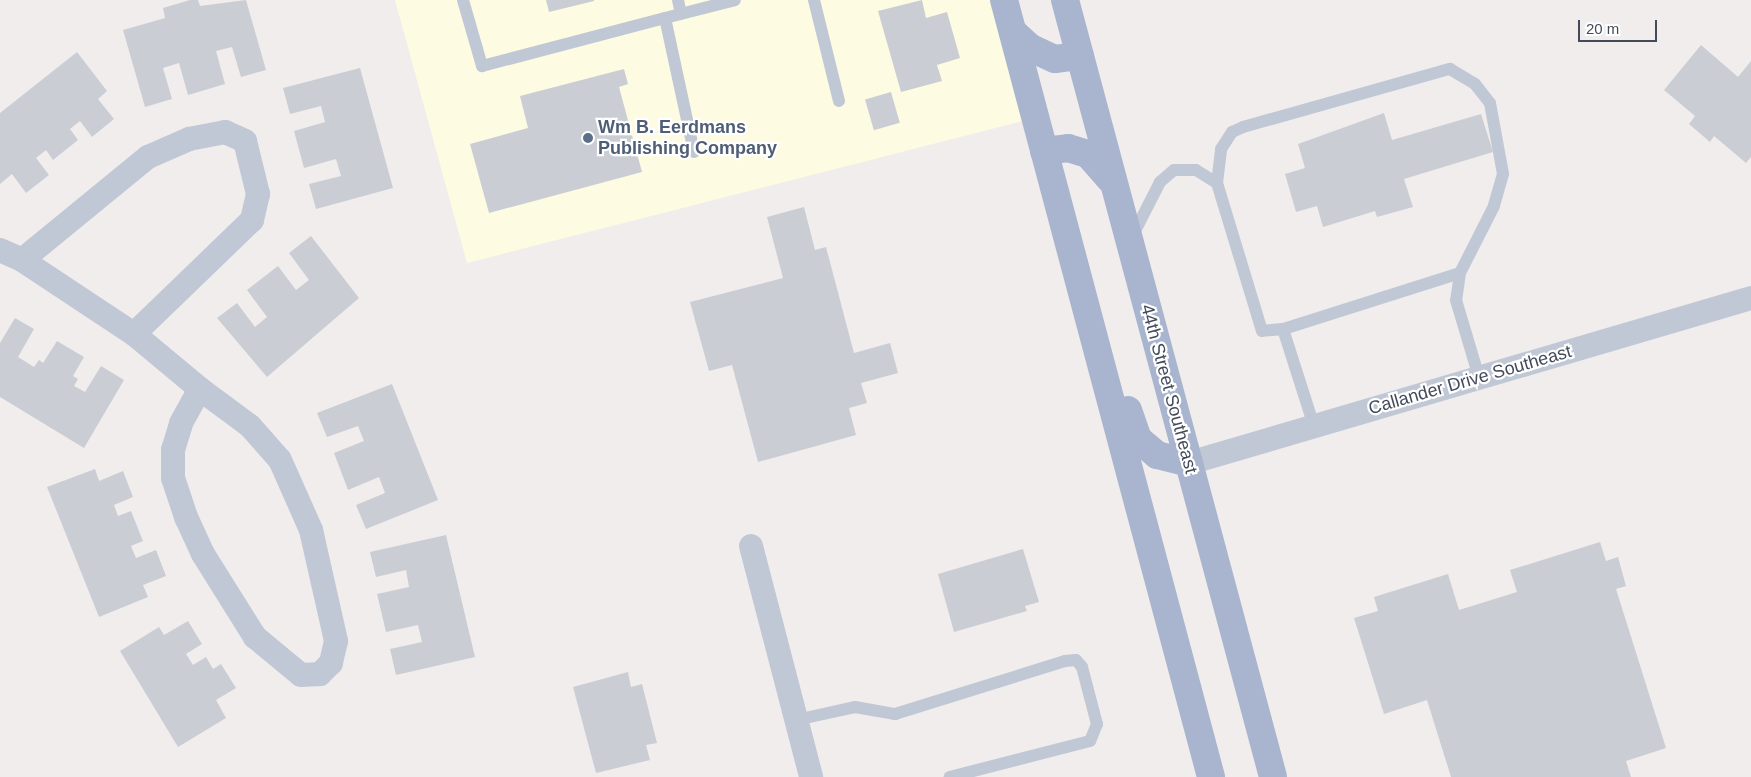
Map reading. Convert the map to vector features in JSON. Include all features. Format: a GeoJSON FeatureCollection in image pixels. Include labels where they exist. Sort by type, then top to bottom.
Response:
{"type":"FeatureCollection","features":[{"type":"Feature","properties":{"kind":"main road"},"geometry":{"type":"LineString","coordinates":[[1004,0],[1211,777]]}},
{"type":"Feature","properties":{"kind":"main road","name":"44th Street Southeast"},"geometry":{"type":"LineString","coordinates":[[1065,0],[1273,777]]}},
{"type":"Feature","properties":{"kind":"main road"},"geometry":{"type":"LineString","coordinates":[[1012,32],[1031,48],[1055,59],[1080,56]]}},
{"type":"Feature","properties":{"kind":"main road"},"geometry":{"type":"LineString","coordinates":[[1044,151],[1068,148],[1088,154],[1103,166],[1116,192]]}},
{"type":"Feature","properties":{"kind":"main road"},"geometry":{"type":"LineString","coordinates":[[1075,265],[1138,439],[1157,455],[1189,463]]}},
{"type":"Feature","properties":{"kind":"street"},"geometry":{"type":"LineString","coordinates":[[22,260],[148,157],[189,139],[225,132],[245,141],[258,194],[252,220],[134,334]]}},
{"type":"Feature","properties":{"kind":"street"},"geometry":{"type":"LineString","coordinates":[[0,250],[22,260],[134,334],[200,389],[250,426],[280,460],[311,530],[336,641],[331,663],[320,674],[301,675],[255,637],[186,518],[173,478],[173,450],[181,423],[200,389]]}},
{"type":"Feature","properties":{"kind":"street","name":"Callander Drive Southeast"},"geometry":{"type":"LineString","coordinates":[[1189,463],[1751,298]]}},
{"type":"Feature","properties":{"kind":"street"},"geometry":{"type":"LineString","coordinates":[[751,546],[811,777]]}},
{"type":"Feature","properties":{"kind":"lane"},"geometry":{"type":"LineString","coordinates":[[463,0],[482,66],[736,0]]}},
{"type":"Feature","properties":{"kind":"lane"},"geometry":{"type":"LineString","coordinates":[[678,0],[681,14]]}},
{"type":"Feature","properties":{"kind":"lane"},"geometry":{"type":"LineString","coordinates":[[814,0],[839,101]]}},
{"type":"Feature","properties":{"kind":"lane"},"geometry":{"type":"LineString","coordinates":[[665,18],[694,152]]}},
{"type":"Feature","properties":{"kind":"lane"},"geometry":{"type":"LineString","coordinates":[[1460,273],[1268,333],[1257,323],[1217,184],[1221,149],[1232,132],[1450,69],[1475,84],[1490,103],[1503,166],[1494,206],[1460,273],[1456,300],[1479,377]]}},
{"type":"Feature","properties":{"kind":"lane"},"geometry":{"type":"LineString","coordinates":[[1130,242],[1160,182],[1170,173],[1196,170],[1217,184]]}},
{"type":"Feature","properties":{"kind":"lane"},"geometry":{"type":"LineString","coordinates":[[1283,329],[1314,426]]}},
{"type":"Feature","properties":{"kind":"lane"},"geometry":{"type":"LineString","coordinates":[[796,720],[855,707],[896,714],[1065,661],[1076,660],[1082,667],[1097,724],[1090,740],[950,777]]}},
{"type":"Feature","properties":{"kind":"shaded area"},"geometry":{"type":"Polygon","coordinates":[[[395,0],[991,0],[1023,121],[467,263],[395,0]]]}},
{"type":"Feature","properties":{"kind":"building"},"geometry":{"type":"Polygon","coordinates":[[[190,0],[198,0],[200,6],[246,0],[266,70],[241,77],[232,47],[216,51],[225,84],[188,95],[179,63],[163,68],[172,99],[145,107],[123,30],[165,18],[163,8],[190,0]]]}},
{"type":"Feature","properties":{"kind":"building"},"geometry":{"type":"Polygon","coordinates":[[[546,0],[594,0],[594,1],[549,12],[546,0]]]}},
{"type":"Feature","properties":{"kind":"building"},"geometry":{"type":"Polygon","coordinates":[[[922,0],[926,18],[947,12],[960,58],[937,65],[942,81],[901,92],[878,11],[922,0]]]}},
{"type":"Feature","properties":{"kind":"building"},"geometry":{"type":"Polygon","coordinates":[[[1701,45],[1738,77],[1751,61],[1751,157],[1746,163],[1714,136],[1710,142],[1689,124],[1695,116],[1664,90],[1701,45]]]}},
{"type":"Feature","properties":{"kind":"building"},"geometry":{"type":"Polygon","coordinates":[[[77,52],[107,91],[98,99],[114,119],[92,137],[80,121],[70,129],[78,140],[53,160],[46,150],[36,158],[49,175],[26,193],[12,174],[0,184],[0,113],[77,52]]]}},
{"type":"Feature","properties":{"kind":"building"},"geometry":{"type":"Polygon","coordinates":[[[360,68],[393,188],[316,209],[309,184],[341,176],[336,159],[304,168],[294,131],[325,122],[321,106],[290,114],[283,88],[360,68]]]}},
{"type":"Feature","properties":{"kind":"building"},"geometry":{"type":"Polygon","coordinates":[[[624,69],[628,84],[619,87],[642,172],[489,213],[470,144],[528,128],[520,96],[624,69]]]}},
{"type":"Feature","properties":{"kind":"building"},"geometry":{"type":"Polygon","coordinates":[[[891,92],[900,123],[874,130],[865,99],[891,92]]]}},
{"type":"Feature","properties":{"kind":"building"},"geometry":{"type":"Polygon","coordinates":[[[1384,113],[1392,140],[1481,114],[1493,152],[1404,179],[1413,207],[1377,217],[1375,211],[1323,227],[1317,206],[1296,212],[1285,174],[1305,168],[1298,144],[1384,113]]]}},
{"type":"Feature","properties":{"kind":"building"},"geometry":{"type":"Polygon","coordinates":[[[804,207],[815,250],[826,247],[854,353],[890,343],[898,373],[861,383],[867,403],[849,408],[856,435],[758,462],[732,365],[709,371],[690,302],[783,278],[767,217],[804,207]]]}},
{"type":"Feature","properties":{"kind":"building"},"geometry":{"type":"Polygon","coordinates":[[[311,236],[359,298],[267,377],[217,318],[237,303],[255,327],[267,317],[247,290],[278,266],[296,290],[309,280],[289,253],[311,236]]]}},
{"type":"Feature","properties":{"kind":"building"},"geometry":{"type":"Polygon","coordinates":[[[15,318],[34,329],[18,357],[34,367],[39,360],[43,363],[57,341],[84,357],[73,376],[78,379],[74,386],[85,392],[101,366],[124,380],[84,448],[0,397],[0,343],[15,318]]]}},
{"type":"Feature","properties":{"kind":"building"},"geometry":{"type":"Polygon","coordinates":[[[392,384],[438,500],[366,529],[356,505],[385,493],[379,477],[348,490],[334,453],[364,441],[358,426],[327,437],[317,413],[392,384]]]}},
{"type":"Feature","properties":{"kind":"building"},"geometry":{"type":"Polygon","coordinates":[[[95,469],[99,481],[123,471],[133,497],[114,505],[118,516],[131,511],[143,541],[131,546],[136,558],[156,550],[166,576],[143,585],[148,597],[99,617],[47,487],[95,469]]]}},
{"type":"Feature","properties":{"kind":"building"},"geometry":{"type":"Polygon","coordinates":[[[446,535],[475,657],[396,675],[390,649],[422,642],[418,625],[386,632],[377,594],[409,587],[406,570],[376,577],[370,552],[446,535]]]}},
{"type":"Feature","properties":{"kind":"building"},"geometry":{"type":"Polygon","coordinates":[[[1600,542],[1606,561],[1618,557],[1626,586],[1616,589],[1666,748],[1626,761],[1631,777],[1451,777],[1427,700],[1384,714],[1354,618],[1378,611],[1374,597],[1448,574],[1459,610],[1517,592],[1510,570],[1600,542]]]}},
{"type":"Feature","properties":{"kind":"building"},"geometry":{"type":"Polygon","coordinates":[[[1023,549],[1039,602],[1025,606],[1027,611],[954,632],[938,574],[1023,549]]]}},
{"type":"Feature","properties":{"kind":"building"},"geometry":{"type":"Polygon","coordinates":[[[188,621],[202,644],[186,654],[193,665],[206,657],[213,669],[221,664],[236,688],[216,700],[226,718],[178,747],[120,651],[159,627],[164,635],[188,621]]]}},
{"type":"Feature","properties":{"kind":"building"},"geometry":{"type":"Polygon","coordinates":[[[628,672],[631,687],[642,684],[657,743],[646,745],[650,760],[596,773],[573,687],[628,672]]]}},
{"type":"Feature","properties":{"kind":"place","name":"Wm B. Eerdmans Publishing Company"},"geometry":{"type":"Point","coordinates":[588,138]}}]}
